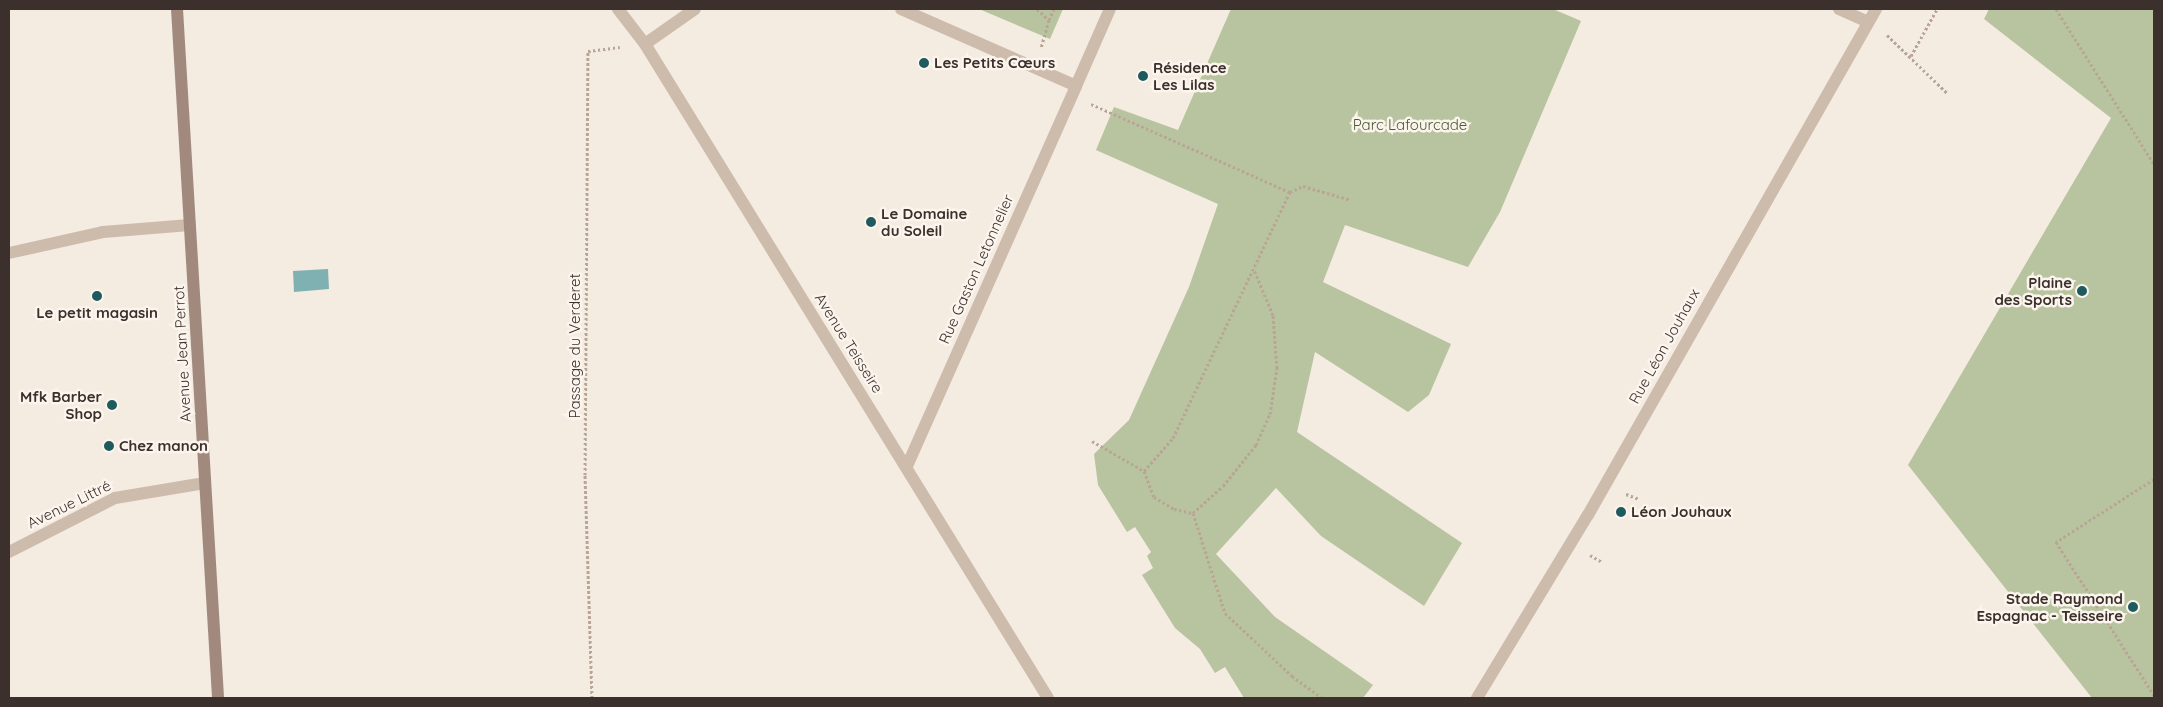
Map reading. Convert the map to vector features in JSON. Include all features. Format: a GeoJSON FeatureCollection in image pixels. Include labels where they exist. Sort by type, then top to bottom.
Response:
{"type":"FeatureCollection","features":[{"type":"Feature","properties":{"kind":"main road","name":"Avenue Jean Perrot"},"geometry":{"type":"LineString","coordinates":[[177,9],[218,698]]}},
{"type":"Feature","properties":{"kind":"street","name":"Avenue Teisseire"},"geometry":{"type":"LineString","coordinates":[[618,9],[644,44],[1048,698]]}},
{"type":"Feature","properties":{"kind":"street"},"geometry":{"type":"LineString","coordinates":[[644,44],[695,9]]}},
{"type":"Feature","properties":{"kind":"street"},"geometry":{"type":"LineString","coordinates":[[901,9],[1076,86]]}},
{"type":"Feature","properties":{"kind":"street","name":"Rue Gaston Letonnelier"},"geometry":{"type":"LineString","coordinates":[[906,466],[1110,9]]}},
{"type":"Feature","properties":{"kind":"street"},"geometry":{"type":"LineString","coordinates":[[1839,9],[1868,22]]}},
{"type":"Feature","properties":{"kind":"street","name":"Rue Léon Jouhaux"},"geometry":{"type":"LineString","coordinates":[[1477,698],[1588,514],[1876,9]]}},
{"type":"Feature","properties":{"kind":"street"},"geometry":{"type":"LineString","coordinates":[[9,253],[103,232],[190,226]]}},
{"type":"Feature","properties":{"kind":"street","name":"Avenue Littré"},"geometry":{"type":"LineString","coordinates":[[9,552],[115,498],[205,483]]}},
{"type":"Feature","properties":{"kind":"path"},"geometry":{"type":"LineString","coordinates":[[1037,9],[1049,20]]}},
{"type":"Feature","properties":{"kind":"path"},"geometry":{"type":"LineString","coordinates":[[1036,68],[1049,20],[1054,9]]}},
{"type":"Feature","properties":{"kind":"path"},"geometry":{"type":"LineString","coordinates":[[1910,56],[1937,9]]}},
{"type":"Feature","properties":{"kind":"path"},"geometry":{"type":"LineString","coordinates":[[2056,9],[2154,164]]}},
{"type":"Feature","properties":{"kind":"path"},"geometry":{"type":"LineString","coordinates":[[1868,22],[1910,56],[1947,92]]}},
{"type":"Feature","properties":{"kind":"path","name":"Passage du Verderet"},"geometry":{"type":"LineString","coordinates":[[592,698],[585,475],[588,51],[644,44]]}},
{"type":"Feature","properties":{"kind":"path"},"geometry":{"type":"LineString","coordinates":[[1036,68],[1044,49]]}},
{"type":"Feature","properties":{"kind":"path"},"geometry":{"type":"LineString","coordinates":[[1085,101],[1290,192]]}},
{"type":"Feature","properties":{"kind":"path"},"geometry":{"type":"LineString","coordinates":[[1144,471],[1173,438],[1290,192],[1303,186],[1350,200]]}},
{"type":"Feature","properties":{"kind":"path"},"geometry":{"type":"LineString","coordinates":[[1193,513],[1224,486],[1251,452],[1270,414],[1277,368],[1273,315],[1254,270]]}},
{"type":"Feature","properties":{"kind":"path"},"geometry":{"type":"LineString","coordinates":[[1092,441],[1144,471],[1154,497],[1174,509],[1193,513]]}},
{"type":"Feature","properties":{"kind":"path"},"geometry":{"type":"LineString","coordinates":[[2154,479],[2056,542],[2154,695]]}},
{"type":"Feature","properties":{"kind":"path"},"geometry":{"type":"LineString","coordinates":[[1622,492],[1640,499]]}},
{"type":"Feature","properties":{"kind":"path"},"geometry":{"type":"LineString","coordinates":[[1193,513],[1225,613],[1292,676],[1322,698]]}},
{"type":"Feature","properties":{"kind":"path"},"geometry":{"type":"LineString","coordinates":[[1588,553],[1602,562]]}},
{"type":"Feature","properties":{"kind":"green space"},"geometry":{"type":"Polygon","coordinates":[[[979,9],[1063,9],[1050,39],[979,9]]]}},
{"type":"Feature","properties":{"kind":"green space","name":"Parc Lafourcade"},"geometry":{"type":"Polygon","coordinates":[[[1231,9],[1553,9],[1581,21],[1500,212],[1468,267],[1345,225],[1323,282],[1451,344],[1429,395],[1408,412],[1315,352],[1297,432],[1462,543],[1424,606],[1321,536],[1276,488],[1216,554],[1275,617],[1373,685],[1363,698],[1244,698],[1225,667],[1215,673],[1200,649],[1175,628],[1142,575],[1153,568],[1147,556],[1151,552],[1135,527],[1127,532],[1098,485],[1094,454],[1129,420],[1189,287],[1218,204],[1096,150],[1114,107],[1178,130],[1231,9]]]}},
{"type":"Feature","properties":{"kind":"green space","name":"Plaine des Sports"},"geometry":{"type":"Polygon","coordinates":[[[1989,9],[2154,9],[2154,698],[2092,698],[1908,465],[2111,118],[1984,19],[1989,9]]]}},
{"type":"Feature","properties":{"kind":"water"},"geometry":{"type":"Polygon","coordinates":[[[328,269],[329,289],[294,292],[293,271],[328,269]]]}},
{"type":"Feature","properties":{"kind":"place","name":"Les Petits Cœurs"},"geometry":{"type":"Point","coordinates":[924,63]}},
{"type":"Feature","properties":{"kind":"place","name":"Résidence Les Lilas"},"geometry":{"type":"Point","coordinates":[1143,76]}},
{"type":"Feature","properties":{"kind":"place","name":"Le Domaine du Soleil"},"geometry":{"type":"Point","coordinates":[871,222]}},
{"type":"Feature","properties":{"kind":"place","name":"Plaine des Sports"},"geometry":{"type":"Point","coordinates":[2082,291]}},
{"type":"Feature","properties":{"kind":"place","name":"Le petit magasin"},"geometry":{"type":"Point","coordinates":[97,296]}},
{"type":"Feature","properties":{"kind":"place","name":"Mfk Barber Shop"},"geometry":{"type":"Point","coordinates":[112,405]}},
{"type":"Feature","properties":{"kind":"place","name":"Chez manon"},"geometry":{"type":"Point","coordinates":[109,446]}},
{"type":"Feature","properties":{"kind":"place","name":"Léon Jouhaux"},"geometry":{"type":"Point","coordinates":[1621,512]}},
{"type":"Feature","properties":{"kind":"place","name":"Stade Raymond Espagnac - Teisseire"},"geometry":{"type":"Point","coordinates":[2133,607]}}]}
